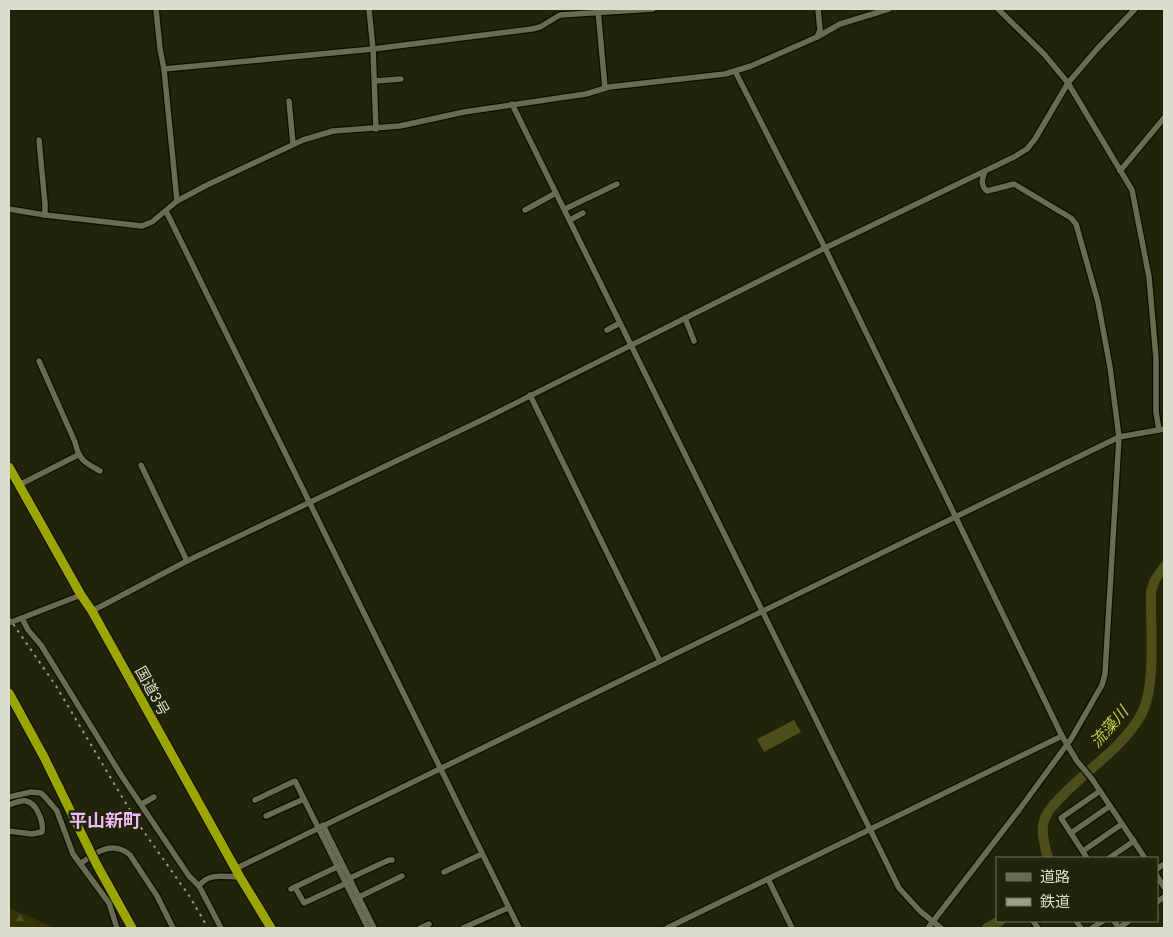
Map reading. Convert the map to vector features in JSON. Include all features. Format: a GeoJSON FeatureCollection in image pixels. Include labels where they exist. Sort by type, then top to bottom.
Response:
{"type":"FeatureCollection","features":[{"type":"Feature","properties":{"kind":"highway","name":"国道3号"},"geometry":{"type":"LineString","coordinates":[[9,467],[81,595],[92,611],[237,873],[271,928]]}},
{"type":"Feature","properties":{"kind":"highway"},"geometry":{"type":"LineString","coordinates":[[9,693],[97,865],[132,928]]}},
{"type":"Feature","properties":{"kind":"highway"},"geometry":{"type":"LineString","coordinates":[[9,704],[42,758]]}},
{"type":"Feature","properties":{"kind":"street"},"geometry":{"type":"LineString","coordinates":[[156,9],[177,201]]}},
{"type":"Feature","properties":{"kind":"street"},"geometry":{"type":"LineString","coordinates":[[369,9],[374,49],[376,129]]}},
{"type":"Feature","properties":{"kind":"street"},"geometry":{"type":"LineString","coordinates":[[164,69],[374,49],[532,29],[540,27],[560,15],[598,10],[652,9]]}},
{"type":"Feature","properties":{"kind":"street"},"geometry":{"type":"LineString","coordinates":[[816,37],[820,30],[818,9]]}},
{"type":"Feature","properties":{"kind":"street"},"geometry":{"type":"LineString","coordinates":[[9,209],[142,226],[152,222],[166,212],[177,201],[293,144],[333,131],[400,126],[464,112],[586,94],[605,88],[642,82],[725,74],[751,66],[816,37],[840,24],[888,9]]}},
{"type":"Feature","properties":{"kind":"street"},"geometry":{"type":"LineString","coordinates":[[199,886],[204,879],[237,873],[320,827],[1119,437],[1162,429],[1156,412],[1156,358],[1149,277],[1130,188],[1068,84],[1044,54],[998,9]]}},
{"type":"Feature","properties":{"kind":"street"},"geometry":{"type":"LineString","coordinates":[[92,611],[187,561],[309,504],[825,248],[985,172],[1027,149],[1068,84],[1096,49],[1135,9]]}},
{"type":"Feature","properties":{"kind":"street"},"geometry":{"type":"LineString","coordinates":[[598,10],[605,88]]}},
{"type":"Feature","properties":{"kind":"street"},"geometry":{"type":"LineString","coordinates":[[735,71],[825,248],[1062,736],[1144,857]]}},
{"type":"Feature","properties":{"kind":"street"},"geometry":{"type":"LineString","coordinates":[[375,81],[401,79]]}},
{"type":"Feature","properties":{"kind":"street"},"geometry":{"type":"LineString","coordinates":[[289,101],[293,144]]}},
{"type":"Feature","properties":{"kind":"street"},"geometry":{"type":"LineString","coordinates":[[512,104],[899,888],[941,928]]}},
{"type":"Feature","properties":{"kind":"street"},"geometry":{"type":"LineString","coordinates":[[1120,171],[1164,118]]}},
{"type":"Feature","properties":{"kind":"street"},"geometry":{"type":"LineString","coordinates":[[39,140],[45,215]]}},
{"type":"Feature","properties":{"kind":"street"},"geometry":{"type":"LineString","coordinates":[[928,928],[1067,744],[1102,685],[1104,674],[1119,437],[1110,367],[1098,302],[1076,224],[1071,218],[1014,184],[987,191],[983,187],[982,181],[985,172]]}},
{"type":"Feature","properties":{"kind":"street"},"geometry":{"type":"LineString","coordinates":[[565,209],[617,184]]}},
{"type":"Feature","properties":{"kind":"street"},"geometry":{"type":"LineString","coordinates":[[525,210],[556,193]]}},
{"type":"Feature","properties":{"kind":"street"},"geometry":{"type":"LineString","coordinates":[[166,212],[519,928]]}},
{"type":"Feature","properties":{"kind":"street"},"geometry":{"type":"LineString","coordinates":[[570,220],[583,213]]}},
{"type":"Feature","properties":{"kind":"street"},"geometry":{"type":"LineString","coordinates":[[685,318],[694,341]]}},
{"type":"Feature","properties":{"kind":"street"},"geometry":{"type":"LineString","coordinates":[[607,330],[620,323]]}},
{"type":"Feature","properties":{"kind":"street"},"geometry":{"type":"LineString","coordinates":[[39,361],[75,442],[78,455],[84,462],[100,471]]}},
{"type":"Feature","properties":{"kind":"street"},"geometry":{"type":"LineString","coordinates":[[530,395],[660,661]]}},
{"type":"Feature","properties":{"kind":"street"},"geometry":{"type":"LineString","coordinates":[[19,485],[78,455]]}},
{"type":"Feature","properties":{"kind":"street"},"geometry":{"type":"LineString","coordinates":[[142,465],[187,561]]}},
{"type":"Feature","properties":{"kind":"street"},"geometry":{"type":"LineString","coordinates":[[9,623],[81,595]]}},
{"type":"Feature","properties":{"kind":"street"},"geometry":{"type":"LineString","coordinates":[[22,618],[121,775],[189,876],[199,886],[221,928]]}},
{"type":"Feature","properties":{"kind":"street"},"geometry":{"type":"LineString","coordinates":[[667,928],[1062,736]]}},
{"type":"Feature","properties":{"kind":"street"},"geometry":{"type":"LineString","coordinates":[[255,800],[295,781],[374,928]]}},
{"type":"Feature","properties":{"kind":"street"},"geometry":{"type":"LineString","coordinates":[[1086,857],[1061,818],[1100,791]]}},
{"type":"Feature","properties":{"kind":"street"},"geometry":{"type":"LineString","coordinates":[[9,797],[31,792],[40,793],[57,811],[73,854],[109,903],[117,928]]}},
{"type":"Feature","properties":{"kind":"street"},"geometry":{"type":"LineString","coordinates":[[142,804],[154,798]]}},
{"type":"Feature","properties":{"kind":"street"},"geometry":{"type":"LineString","coordinates":[[266,816],[304,799]]}},
{"type":"Feature","properties":{"kind":"street"},"geometry":{"type":"LineString","coordinates":[[9,804],[24,801],[30,802],[35,807],[43,825],[42,832],[32,834],[17,833],[9,830]]}},
{"type":"Feature","properties":{"kind":"street"},"geometry":{"type":"LineString","coordinates":[[1071,833],[1110,806]]}},
{"type":"Feature","properties":{"kind":"street"},"geometry":{"type":"LineString","coordinates":[[1083,851],[1122,824]]}},
{"type":"Feature","properties":{"kind":"street"},"geometry":{"type":"LineString","coordinates":[[1110,857],[1134,841]]}},
{"type":"Feature","properties":{"kind":"street"},"geometry":{"type":"LineString","coordinates":[[80,864],[113,847],[121,848],[130,855],[157,896],[173,928]]}},
{"type":"Feature","properties":{"kind":"street"},"geometry":{"type":"LineString","coordinates":[[444,872],[482,854]]}},
{"type":"Feature","properties":{"kind":"street"},"geometry":{"type":"LineString","coordinates":[[340,866],[293,888],[304,903],[392,860]]}},
{"type":"Feature","properties":{"kind":"street"},"geometry":{"type":"LineString","coordinates":[[359,898],[402,876]]}},
{"type":"Feature","properties":{"kind":"street"},"geometry":{"type":"LineString","coordinates":[[768,879],[792,928]]}},
{"type":"Feature","properties":{"kind":"street"},"geometry":{"type":"LineString","coordinates":[[349,881],[368,928]]}},
{"type":"Feature","properties":{"kind":"street"},"geometry":{"type":"LineString","coordinates":[[463,928],[508,908]]}},
{"type":"Feature","properties":{"kind":"street"},"geometry":{"type":"LineString","coordinates":[[420,928],[429,924]]}},
{"type":"Feature","properties":{"kind":"green space"},"geometry":{"type":"Polygon","coordinates":[[[9,908],[55,928],[9,928],[9,908]]]}},
{"type":"Feature","properties":{"kind":"shaded area"},"geometry":{"type":"Polygon","coordinates":[[[794,720],[801,732],[764,752],[757,739],[794,720]]]}},
{"type":"Feature","properties":{"kind":"waterway","name":"流藻川"},"geometry":{"type":"LineString","coordinates":[[1048,857],[1044,842],[1043,825],[1048,812],[1074,784],[1105,757],[1134,727],[1146,703],[1152,655],[1151,591],[1155,580],[1164,567]]}},
{"type":"Feature","properties":{"kind":"waterway","name":"流藻川"},"geometry":{"type":"LineString","coordinates":[[987,928],[998,922]]}},
{"type":"Feature","properties":{"kind":"railway"},"geometry":{"type":"LineString","coordinates":[[9,618],[56,686],[137,822],[190,897],[208,928]]}},
{"type":"Feature","properties":{"kind":"district","name":"平山新町"},"geometry":{"type":"Point","coordinates":[105,820]}}]}
